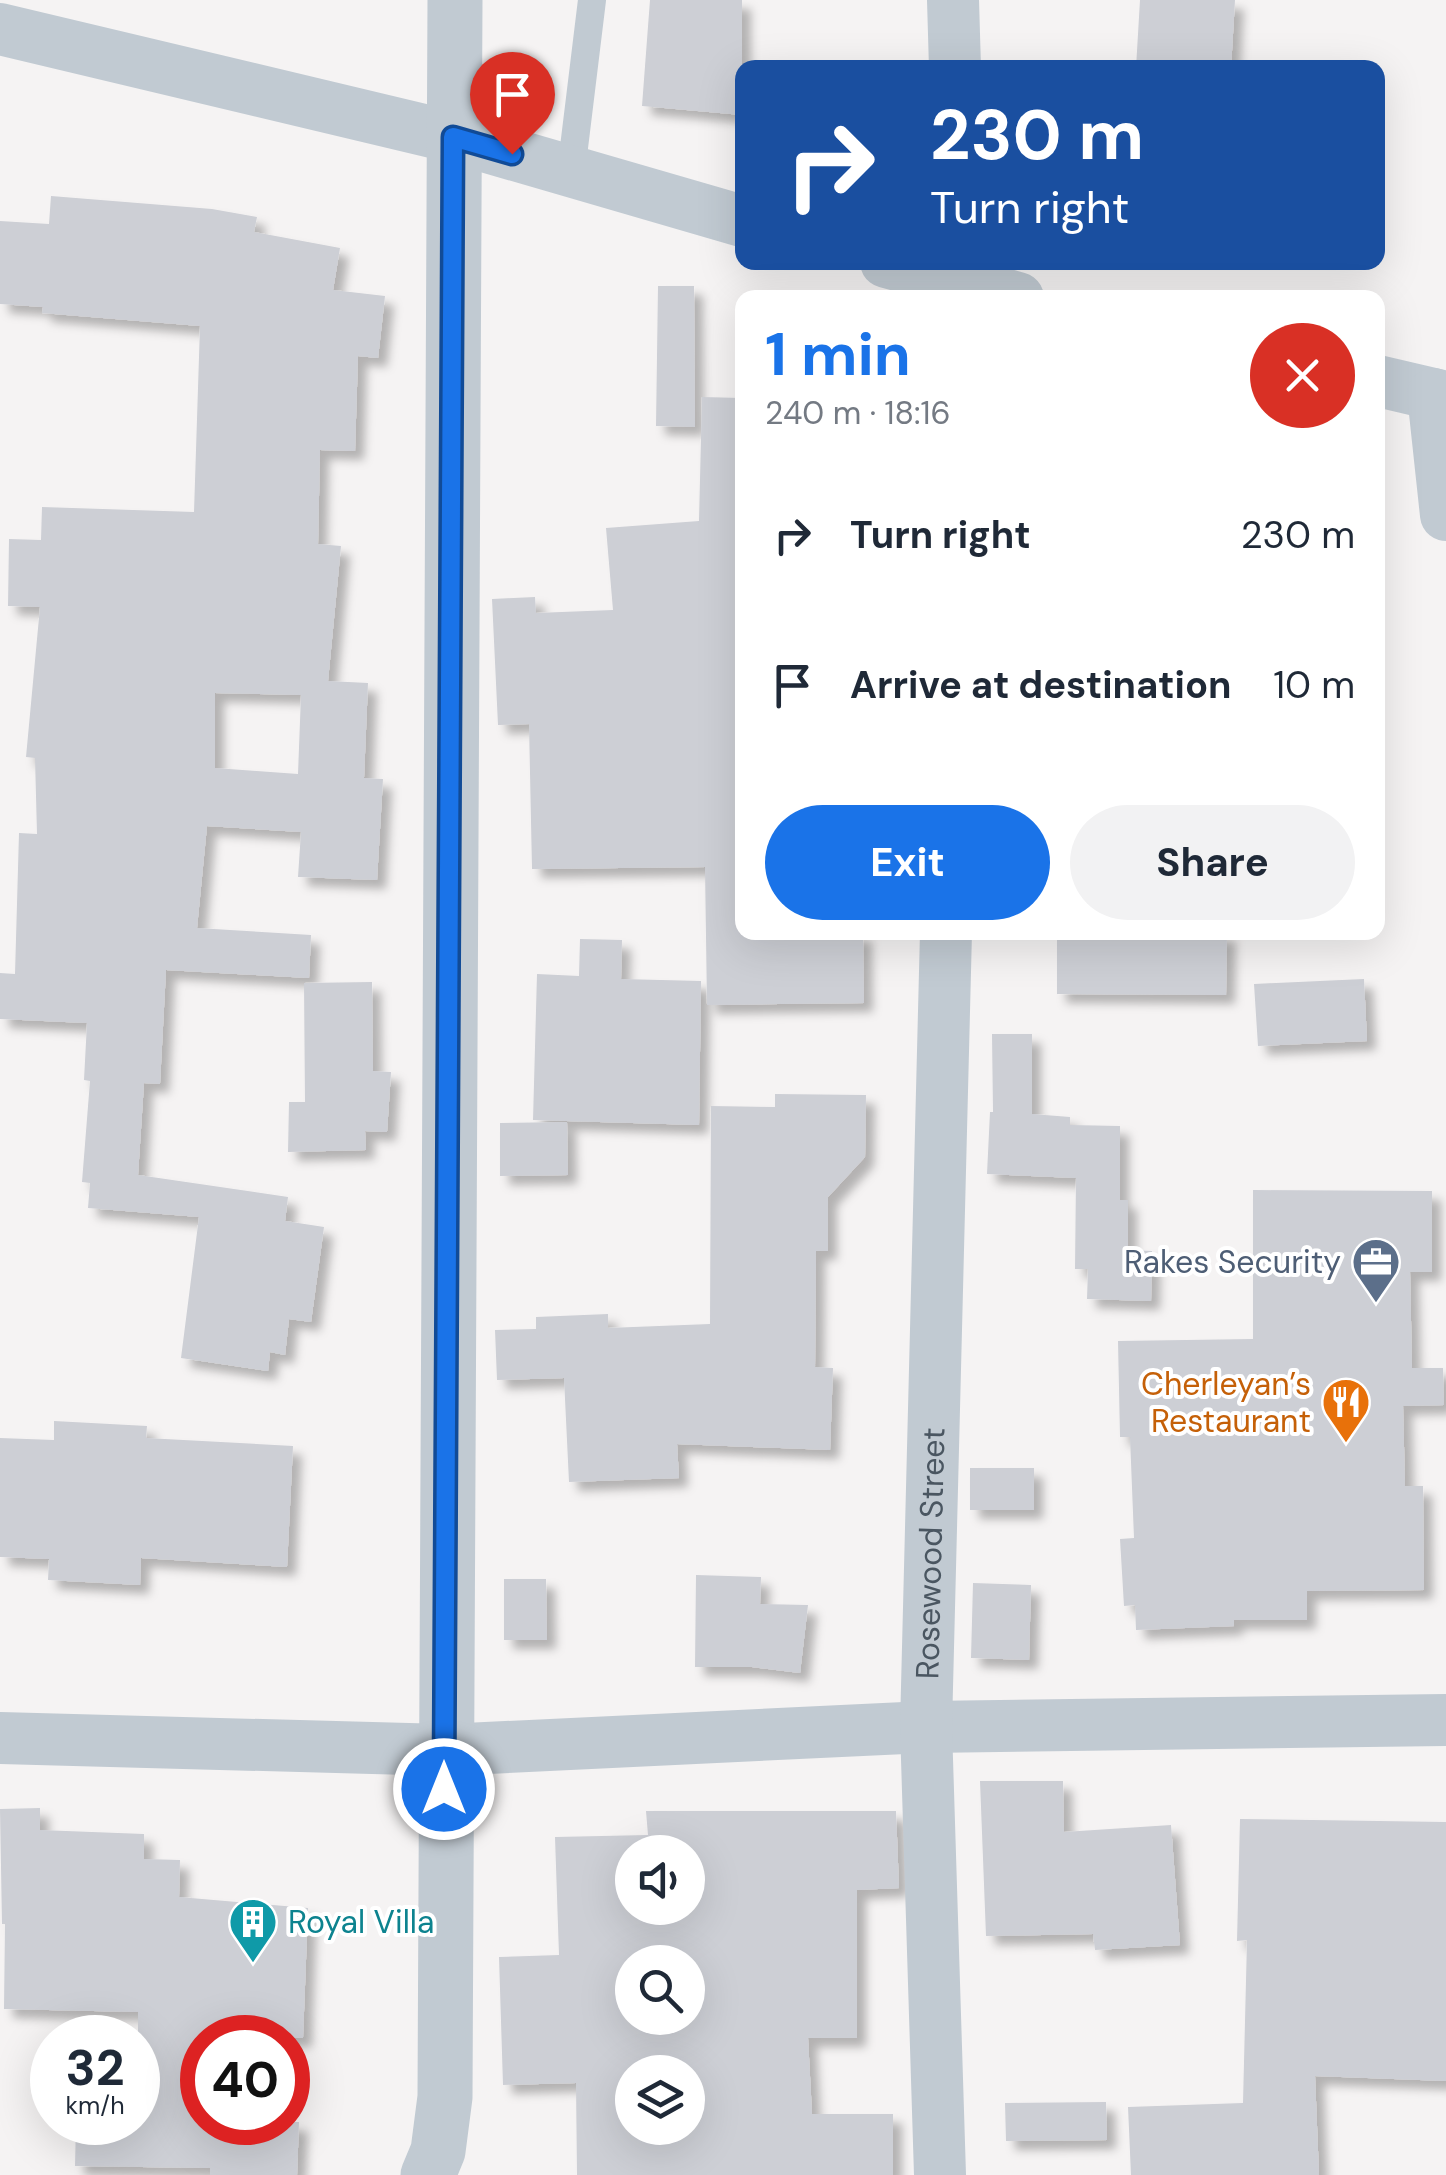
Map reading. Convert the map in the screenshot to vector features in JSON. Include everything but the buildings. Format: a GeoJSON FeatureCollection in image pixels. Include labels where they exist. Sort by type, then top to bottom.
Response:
{"type":"FeatureCollection","features":[{"type":"Feature","properties":{"kind":"street"},"geometry":{"type":"LineString","coordinates":[[428,2175],[438,2151],[444,2097],[454,0]]}},
{"type":"Feature","properties":{"kind":"street"},"geometry":{"type":"LineString","coordinates":[[953,0],[955,60]]}},
{"type":"Feature","properties":{"kind":"street"},"geometry":{"type":"LineString","coordinates":[[0,29],[453,137],[735,219]]}},
{"type":"Feature","properties":{"kind":"street"},"geometry":{"type":"LineString","coordinates":[[918,270],[992,290]]}},
{"type":"Feature","properties":{"kind":"street"},"geometry":{"type":"LineString","coordinates":[[1385,384],[1440,396],[1446,516]]}},
{"type":"Feature","properties":{"kind":"street","name":"Rosewood Street"},"geometry":{"type":"LineString","coordinates":[[940,2175],[926,1727],[946,940]]}},
{"type":"Feature","properties":{"kind":"street"},"geometry":{"type":"LineString","coordinates":[[0,1738],[444,1750],[926,1727],[1446,1720]]}},
{"type":"Feature","properties":{"kind":"lane"},"geometry":{"type":"LineString","coordinates":[[571,172],[592,0]]}},
{"type":"Feature","properties":{"kind":"place","name":"Rakes Security"},"geometry":{"type":"Point","coordinates":[1376,1304]}},
{"type":"Feature","properties":{"kind":"place","name":"Cherleyan’s Restaurant"},"geometry":{"type":"Point","coordinates":[1346,1444]}},
{"type":"Feature","properties":{"kind":"place","name":"Royal Villa"},"geometry":{"type":"Point","coordinates":[253,1964]}},
{"type":"Feature","properties":{"kind":"route"},"geometry":{"type":"LineString","coordinates":[[444,1789],[453,137],[512,154]]}}]}
